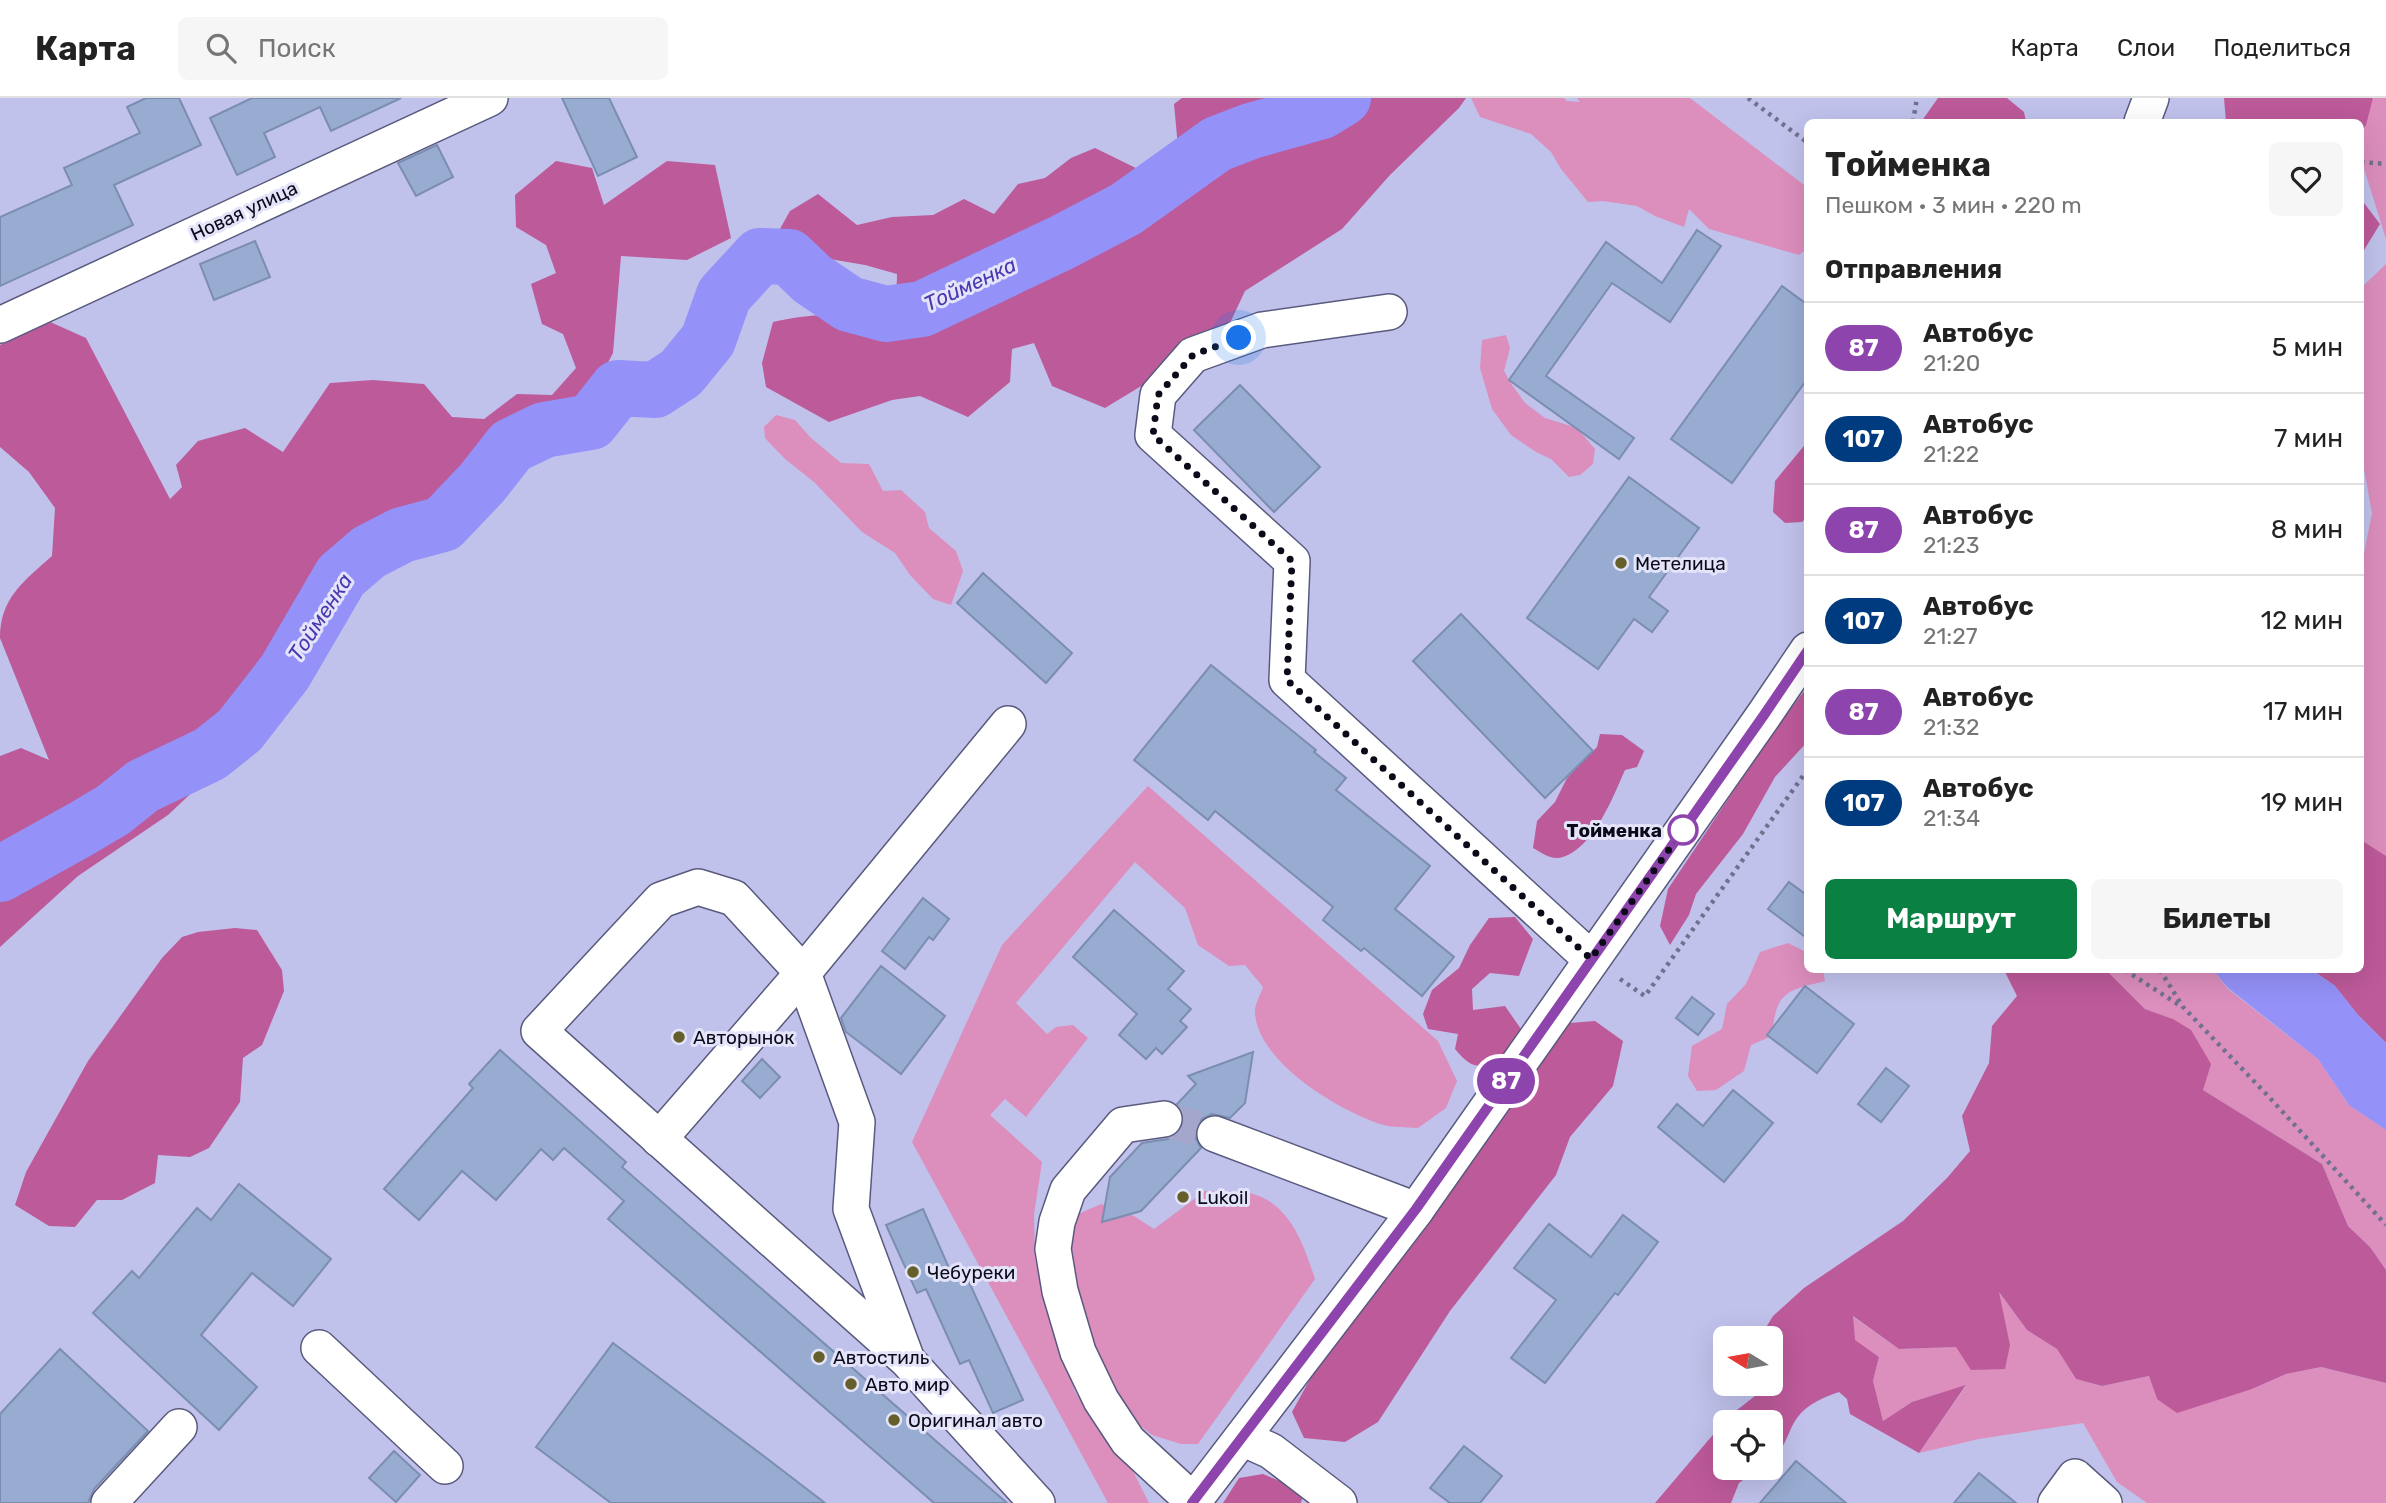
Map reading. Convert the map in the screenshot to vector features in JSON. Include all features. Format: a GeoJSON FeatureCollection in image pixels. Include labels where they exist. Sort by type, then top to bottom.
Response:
{"type":"FeatureCollection","features":[{"type":"Feature","properties":{"kind":"street","name":"Новая улица"},"geometry":{"type":"LineString","coordinates":[[0,325],[489,98]]}},
{"type":"Feature","properties":{"kind":"street"},"geometry":{"type":"LineString","coordinates":[[2143,119],[2151,98]]}},
{"type":"Feature","properties":{"kind":"street"},"geometry":{"type":"LineString","coordinates":[[1389,312],[1262,330],[1193,355],[1158,395],[1153,435],[1292,561],[1287,680],[1591,959]]}},
{"type":"Feature","properties":{"kind":"street"},"geometry":{"type":"LineString","coordinates":[[1164,1119],[1123,1125],[1068,1191],[1057,1222],[1053,1249],[1060,1292],[1078,1352],[1101,1400],[1128,1441],[1193,1502],[1416,1209],[1804,656]]}},
{"type":"Feature","properties":{"kind":"street"},"geometry":{"type":"LineString","coordinates":[[659,1139],[803,973],[1008,724]]}},
{"type":"Feature","properties":{"kind":"street"},"geometry":{"type":"LineString","coordinates":[[907,1360],[851,1209],[857,1122],[803,973],[734,898],[698,887],[661,900],[539,1031],[907,1360],[1037,1503]]}},
{"type":"Feature","properties":{"kind":"street"},"geometry":{"type":"LineString","coordinates":[[1215,1134],[1416,1209]]}},
{"type":"Feature","properties":{"kind":"street"},"geometry":{"type":"LineString","coordinates":[[319,1348],[445,1466]]}},
{"type":"Feature","properties":{"kind":"street"},"geometry":{"type":"LineString","coordinates":[[109,1503],[179,1427]]}},
{"type":"Feature","properties":{"kind":"street"},"geometry":{"type":"LineString","coordinates":[[1242,1438],[1271,1451],[1339,1503]]}},
{"type":"Feature","properties":{"kind":"street"},"geometry":{"type":"LineString","coordinates":[[2056,1503],[2074,1477],[2104,1503]]}},
{"type":"Feature","properties":{"kind":"path"},"geometry":{"type":"LineString","coordinates":[[1748,98],[1804,141]]}},
{"type":"Feature","properties":{"kind":"path"},"geometry":{"type":"LineString","coordinates":[[1914,119],[1917,98]]}},
{"type":"Feature","properties":{"kind":"path"},"geometry":{"type":"LineString","coordinates":[[2364,162],[2386,164]]}},
{"type":"Feature","properties":{"kind":"path"},"geometry":{"type":"LineString","coordinates":[[1591,959],[1645,996],[1804,775]]}},
{"type":"Feature","properties":{"kind":"path"},"geometry":{"type":"LineString","coordinates":[[2130,973],[2183,1007]]}},
{"type":"Feature","properties":{"kind":"path"},"geometry":{"type":"LineString","coordinates":[[2162,973],[2183,1007],[2386,1225]]}},
{"type":"Feature","properties":{"kind":"shaded area"},"geometry":{"type":"Polygon","coordinates":[[[1182,98],[1466,98],[1390,175],[1342,229],[1245,291],[1230,323],[1166,371],[1105,408],[1052,386],[1034,343],[1012,349],[1010,382],[968,417],[920,396],[892,400],[829,422],[766,387],[762,363],[773,322],[828,315],[878,316],[892,304],[896,292],[897,274],[865,265],[806,255],[776,236],[790,211],[818,194],[857,225],[892,217],[933,215],[964,199],[994,214],[1018,184],[1045,178],[1071,158],[1095,148],[1142,171],[1125,206],[1086,225],[1079,239],[1090,239],[1137,211],[1172,196],[1206,174],[1178,147],[1174,104],[1182,98]]]}},
{"type":"Feature","properties":{"kind":"shaded area"},"geometry":{"type":"Polygon","coordinates":[[[1471,98],[1564,98],[1567,101],[1580,102],[1577,98],[1690,98],[1804,185],[1804,251],[1799,255],[1709,229],[1689,209],[1684,227],[1637,206],[1603,201],[1588,202],[1551,152],[1531,134],[1480,117],[1471,98]]]}},
{"type":"Feature","properties":{"kind":"shaded area"},"geometry":{"type":"Polygon","coordinates":[[[1938,98],[2007,98],[2024,112],[2025,119],[1923,119],[1938,98]]]}},
{"type":"Feature","properties":{"kind":"shaded area"},"geometry":{"type":"Polygon","coordinates":[[[2224,98],[2373,98],[2364,128],[2364,119],[2226,119],[2224,98]]]}},
{"type":"Feature","properties":{"kind":"shaded area"},"geometry":{"type":"Polygon","coordinates":[[[2374,98],[2386,98],[2386,239],[2364,169],[2364,119],[2347,117],[2374,98]]]}},
{"type":"Feature","properties":{"kind":"shaded area"},"geometry":{"type":"Polygon","coordinates":[[[556,161],[592,168],[604,205],[667,161],[715,165],[731,238],[687,260],[621,256],[613,353],[586,406],[545,430],[508,460],[476,458],[454,494],[418,523],[369,533],[230,698],[197,746],[202,783],[168,815],[78,876],[0,947],[0,756],[21,748],[49,760],[0,638],[1,624],[9,601],[16,591],[52,556],[55,508],[29,472],[0,447],[0,345],[48,321],[86,338],[170,499],[182,487],[176,465],[198,441],[245,428],[283,452],[330,383],[373,380],[424,384],[452,417],[484,419],[517,394],[552,395],[576,368],[563,334],[542,324],[531,284],[556,273],[546,245],[516,227],[515,195],[556,161]]]}},
{"type":"Feature","properties":{"kind":"shaded area"},"geometry":{"type":"Polygon","coordinates":[[[2364,203],[2380,224],[2364,250],[2364,203]]]}},
{"type":"Feature","properties":{"kind":"shaded area"},"geometry":{"type":"Polygon","coordinates":[[[2386,264],[2386,886],[2364,846],[2364,553],[2372,513],[2364,469],[2364,285],[2386,264]]]}},
{"type":"Feature","properties":{"kind":"shaded area"},"geometry":{"type":"Polygon","coordinates":[[[1506,335],[1510,348],[1504,371],[1525,403],[1545,418],[1577,428],[1595,449],[1593,464],[1580,475],[1569,477],[1551,459],[1511,435],[1492,409],[1480,368],[1482,340],[1506,335]]]}},
{"type":"Feature","properties":{"kind":"shaded area"},"geometry":{"type":"Polygon","coordinates":[[[776,415],[795,420],[811,438],[841,463],[869,464],[883,491],[901,490],[925,512],[929,528],[956,551],[963,571],[951,605],[933,599],[910,575],[895,553],[862,532],[814,482],[785,459],[765,438],[764,427],[776,415]]]}},
{"type":"Feature","properties":{"kind":"shaded area"},"geometry":{"type":"Polygon","coordinates":[[[1804,446],[1802,522],[1785,523],[1773,512],[1775,481],[1804,446]]]}},
{"type":"Feature","properties":{"kind":"shaded area"},"geometry":{"type":"Polygon","coordinates":[[[1804,691],[1804,745],[1775,777],[1743,834],[1696,894],[1689,915],[1670,945],[1660,926],[1668,889],[1771,735],[1804,691]]]}},
{"type":"Feature","properties":{"kind":"shaded area"},"geometry":{"type":"Polygon","coordinates":[[[1600,734],[1622,735],[1644,751],[1637,767],[1625,770],[1601,820],[1584,843],[1563,857],[1547,856],[1533,848],[1537,821],[1555,802],[1567,778],[1597,747],[1600,734]]]}},
{"type":"Feature","properties":{"kind":"shaded area"},"geometry":{"type":"Polygon","coordinates":[[[1148,786],[1438,1041],[1457,1081],[1446,1108],[1418,1128],[1380,1124],[1323,1096],[1285,1066],[1270,1049],[1260,1031],[1255,1010],[1263,987],[1245,965],[1229,966],[1198,945],[1185,908],[1135,862],[1016,1003],[1047,1034],[1056,1027],[1073,1025],[1088,1038],[1026,1117],[1005,1099],[990,1115],[1042,1162],[1034,1215],[1035,1259],[1054,1330],[1075,1392],[1100,1433],[1129,1463],[1149,1503],[1108,1503],[912,1142],[1002,945],[1148,786]]]}},
{"type":"Feature","properties":{"kind":"shaded area"},"geometry":{"type":"Polygon","coordinates":[[[2364,842],[2386,856],[2386,1043],[2357,1014],[2335,986],[2316,973],[2364,973],[2364,842]]]}},
{"type":"Feature","properties":{"kind":"shaded area"},"geometry":{"type":"Polygon","coordinates":[[[1515,917],[1533,939],[1519,976],[1490,973],[1472,989],[1473,1010],[1505,1006],[1521,1029],[1507,1059],[1473,1065],[1455,1049],[1458,1034],[1428,1029],[1423,1014],[1432,990],[1459,968],[1470,945],[1489,918],[1515,917]]]}},
{"type":"Feature","properties":{"kind":"shaded area"},"geometry":{"type":"Polygon","coordinates":[[[235,928],[257,930],[282,970],[284,991],[262,1045],[243,1058],[240,1102],[209,1148],[190,1157],[158,1155],[155,1183],[122,1200],[97,1200],[75,1227],[49,1226],[15,1205],[26,1172],[88,1061],[162,958],[182,937],[198,932],[235,928]]]}},
{"type":"Feature","properties":{"kind":"shaded area"},"geometry":{"type":"Polygon","coordinates":[[[1788,943],[1804,951],[1804,973],[1824,973],[1825,981],[1792,991],[1785,996],[1776,1010],[1772,1036],[1751,1045],[1744,1071],[1716,1090],[1697,1091],[1688,1076],[1692,1046],[1722,1029],[1727,1004],[1746,984],[1760,952],[1788,943]]]}},
{"type":"Feature","properties":{"kind":"shaded area"},"geometry":{"type":"Polygon","coordinates":[[[2006,973],[2109,973],[2145,1009],[2173,1019],[2191,1030],[2211,1064],[2203,1090],[2322,1164],[2348,1226],[2370,1247],[2386,1270],[2386,1383],[2321,1367],[2286,1374],[2252,1389],[2177,1413],[2157,1399],[2149,1376],[2102,1386],[2076,1379],[2057,1349],[2027,1330],[1999,1292],[2010,1345],[2005,1369],[1971,1370],[1956,1347],[1899,1349],[1853,1316],[1855,1340],[1879,1357],[1873,1381],[1883,1421],[1912,1402],[1966,1385],[1919,1453],[1850,1414],[1847,1399],[1839,1392],[1816,1402],[1801,1413],[1783,1446],[1783,1410],[1737,1410],[1755,1396],[1783,1396],[1783,1326],[1767,1326],[1773,1316],[1804,1288],[1903,1221],[1970,1151],[1962,1116],[1989,1063],[1992,1026],[2017,996],[2006,973]]]}},
{"type":"Feature","properties":{"kind":"shaded area"},"geometry":{"type":"Polygon","coordinates":[[[2109,973],[2215,973],[2228,989],[2318,1059],[2349,1105],[2386,1130],[2386,1270],[2370,1247],[2348,1226],[2322,1164],[2203,1090],[2173,1019],[2145,1009],[2109,973]]]}},
{"type":"Feature","properties":{"kind":"shaded area"},"geometry":{"type":"Polygon","coordinates":[[[2216,973],[2316,973],[2335,986],[2357,1014],[2386,1043],[2386,1130],[2349,1105],[2318,1059],[2228,988],[2216,973]]]}},
{"type":"Feature","properties":{"kind":"shaded area"},"geometry":{"type":"Polygon","coordinates":[[[1595,1021],[1623,1041],[1613,1086],[1570,1137],[1556,1175],[1450,1311],[1378,1422],[1345,1442],[1304,1438],[1292,1412],[1321,1359],[1557,1024],[1595,1021]]]}},
{"type":"Feature","properties":{"kind":"shaded area"},"geometry":{"type":"Polygon","coordinates":[[[1205,1191],[1233,1191],[1259,1196],[1280,1210],[1296,1231],[1315,1279],[1198,1444],[1181,1444],[1152,1435],[1127,1415],[1106,1387],[1062,1241],[1076,1215],[1101,1204],[1134,1216],[1154,1229],[1205,1191]]]}},
{"type":"Feature","properties":{"kind":"shaded area"},"geometry":{"type":"Polygon","coordinates":[[[1998,1291],[2027,1330],[2057,1349],[2076,1379],[2102,1386],[2149,1376],[2157,1399],[2252,1389],[2286,1374],[2321,1367],[2386,1383],[2386,1503],[2147,1503],[2117,1482],[2083,1423],[1979,1439],[1919,1453],[1966,1386],[1912,1402],[1883,1421],[1873,1381],[1879,1357],[1854,1340],[1852,1316],[1899,1349],[2010,1345],[1998,1291]]]}},
{"type":"Feature","properties":{"kind":"shaded area"},"geometry":{"type":"Polygon","coordinates":[[[1713,1435],[1713,1480],[1743,1480],[1739,1483],[1731,1503],[1655,1503],[1713,1435]]]}},
{"type":"Feature","properties":{"kind":"shaded area"},"geometry":{"type":"Polygon","coordinates":[[[1263,1474],[1304,1491],[1301,1503],[1223,1503],[1239,1478],[1263,1474]]]}},
{"type":"Feature","properties":{"kind":"building"},"geometry":{"type":"Polygon","coordinates":[[[146,98],[179,98],[201,145],[114,185],[133,225],[0,286],[0,217],[72,185],[64,168],[140,133],[127,107],[146,98]]]}},
{"type":"Feature","properties":{"kind":"building"},"geometry":{"type":"Polygon","coordinates":[[[252,98],[401,98],[331,131],[320,107],[264,133],[275,157],[237,175],[210,118],[252,98]]]}},
{"type":"Feature","properties":{"kind":"building"},"geometry":{"type":"Polygon","coordinates":[[[562,98],[609,98],[637,157],[598,176],[562,98]]]}},
{"type":"Feature","properties":{"kind":"building"},"geometry":{"type":"Polygon","coordinates":[[[437,145],[453,177],[416,196],[398,163],[437,145]]]}},
{"type":"Feature","properties":{"kind":"building"},"geometry":{"type":"Polygon","coordinates":[[[1697,230],[1721,246],[1670,322],[1612,283],[1546,376],[1634,438],[1619,459],[1509,380],[1606,242],[1662,283],[1697,230]]]}},
{"type":"Feature","properties":{"kind":"building"},"geometry":{"type":"Polygon","coordinates":[[[255,241],[270,277],[214,300],[200,264],[255,241]]]}},
{"type":"Feature","properties":{"kind":"building"},"geometry":{"type":"Polygon","coordinates":[[[1782,286],[1804,302],[1804,384],[1732,483],[1671,439],[1782,286]]]}},
{"type":"Feature","properties":{"kind":"building"},"geometry":{"type":"Polygon","coordinates":[[[1240,385],[1320,467],[1274,512],[1194,430],[1240,385]]]}},
{"type":"Feature","properties":{"kind":"building","name":"Метелица"},"geometry":{"type":"Polygon","coordinates":[[[1629,477],[1699,528],[1649,597],[1668,611],[1652,632],[1634,619],[1598,669],[1527,618],[1629,477]]]}},
{"type":"Feature","properties":{"kind":"building"},"geometry":{"type":"Polygon","coordinates":[[[983,573],[1072,653],[1046,683],[957,603],[983,573]]]}},
{"type":"Feature","properties":{"kind":"building"},"geometry":{"type":"Polygon","coordinates":[[[1461,614],[1593,751],[1545,798],[1413,661],[1461,614]]]}},
{"type":"Feature","properties":{"kind":"building"},"geometry":{"type":"Polygon","coordinates":[[[1211,665],[1316,750],[1314,752],[1346,778],[1336,790],[1430,866],[1395,909],[1454,957],[1422,996],[1364,948],[1361,951],[1323,920],[1333,907],[1215,811],[1208,820],[1134,760],[1211,665]]]}},
{"type":"Feature","properties":{"kind":"building"},"geometry":{"type":"Polygon","coordinates":[[[1789,882],[1804,893],[1804,936],[1768,909],[1789,882]]]}},
{"type":"Feature","properties":{"kind":"building"},"geometry":{"type":"Polygon","coordinates":[[[923,898],[949,919],[933,940],[929,937],[905,969],[882,951],[923,898]]]}},
{"type":"Feature","properties":{"kind":"building"},"geometry":{"type":"Polygon","coordinates":[[[1114,910],[1184,971],[1168,989],[1191,1009],[1180,1021],[1187,1027],[1162,1054],[1156,1048],[1146,1059],[1119,1035],[1137,1014],[1073,957],[1114,910]]]}},
{"type":"Feature","properties":{"kind":"building"},"geometry":{"type":"Polygon","coordinates":[[[881,966],[945,1016],[901,1074],[846,1032],[841,1018],[881,966]]]}},
{"type":"Feature","properties":{"kind":"building"},"geometry":{"type":"Polygon","coordinates":[[[1805,986],[1854,1024],[1817,1073],[1767,1035],[1805,986]]]}},
{"type":"Feature","properties":{"kind":"building"},"geometry":{"type":"Polygon","coordinates":[[[1692,997],[1714,1014],[1698,1035],[1676,1018],[1692,997]]]}},
{"type":"Feature","properties":{"kind":"building"},"geometry":{"type":"Polygon","coordinates":[[[500,1050],[626,1162],[622,1167],[1007,1503],[934,1503],[608,1219],[624,1201],[564,1148],[553,1160],[541,1149],[496,1200],[462,1171],[419,1220],[384,1189],[473,1088],[469,1084],[500,1050]]]}},
{"type":"Feature","properties":{"kind":"building"},"geometry":{"type":"Polygon","coordinates":[[[1253,1052],[1245,1103],[1230,1118],[1212,1114],[1202,1119],[1196,1126],[1195,1137],[1201,1148],[1141,1211],[1102,1222],[1110,1177],[1142,1143],[1168,1139],[1182,1127],[1184,1115],[1177,1104],[1196,1084],[1188,1076],[1253,1052]]]}},
{"type":"Feature","properties":{"kind":"building"},"geometry":{"type":"Polygon","coordinates":[[[762,1059],[780,1077],[760,1098],[742,1081],[762,1059]]]}},
{"type":"Feature","properties":{"kind":"building"},"geometry":{"type":"Polygon","coordinates":[[[1886,1068],[1909,1086],[1881,1122],[1858,1104],[1886,1068]]]}},
{"type":"Feature","properties":{"kind":"building"},"geometry":{"type":"Polygon","coordinates":[[[1733,1090],[1773,1123],[1724,1182],[1658,1127],[1677,1104],[1703,1126],[1733,1090]]]}},
{"type":"Feature","properties":{"kind":"building"},"geometry":{"type":"Polygon","coordinates":[[[239,1184],[331,1259],[293,1306],[252,1273],[201,1335],[257,1387],[219,1430],[93,1313],[132,1271],[139,1278],[197,1208],[211,1220],[239,1184]]]}},
{"type":"Feature","properties":{"kind":"building"},"geometry":{"type":"Polygon","coordinates":[[[923,1209],[953,1277],[964,1271],[1023,1400],[993,1413],[969,1360],[960,1364],[926,1289],[917,1293],[886,1225],[923,1209]]]}},
{"type":"Feature","properties":{"kind":"building"},"geometry":{"type":"Polygon","coordinates":[[[1623,1215],[1658,1242],[1545,1383],[1511,1358],[1556,1300],[1514,1268],[1549,1224],[1591,1257],[1623,1215]]]}},
{"type":"Feature","properties":{"kind":"building"},"geometry":{"type":"Polygon","coordinates":[[[613,1343],[825,1503],[611,1503],[536,1447],[613,1343]]]}},
{"type":"Feature","properties":{"kind":"building"},"geometry":{"type":"Polygon","coordinates":[[[60,1349],[148,1431],[94,1489],[88,1503],[0,1503],[0,1414],[60,1349]]]}},
{"type":"Feature","properties":{"kind":"building"},"geometry":{"type":"Polygon","coordinates":[[[1464,1446],[1502,1476],[1480,1503],[1450,1503],[1430,1488],[1464,1446]]]}},
{"type":"Feature","properties":{"kind":"building"},"geometry":{"type":"Polygon","coordinates":[[[394,1451],[420,1475],[396,1502],[369,1478],[394,1451]]]}},
{"type":"Feature","properties":{"kind":"building"},"geometry":{"type":"Polygon","coordinates":[[[1796,1461],[1846,1503],[1760,1503],[1780,1480],[1783,1480],[1783,1476],[1796,1461]]]}},
{"type":"Feature","properties":{"kind":"building"},"geometry":{"type":"Polygon","coordinates":[[[1979,1473],[2016,1503],[1954,1503],[1979,1473]]]}},
{"type":"Feature","properties":{"kind":"waterway","name":"Тойменка"},"geometry":{"type":"LineString","coordinates":[[0,874],[113,810],[143,786],[210,754],[240,730],[285,672],[341,576],[369,552],[402,535],[443,524],[482,483],[511,446],[544,430],[591,422],[618,388],[655,390],[681,373],[708,340],[724,295],[760,256],[789,257],[812,279],[849,304],[886,314],[922,309],[1126,209],[1217,144],[1251,131],[1322,111],[1343,98]]}},
{"type":"Feature","properties":{"kind":"tunnel"},"geometry":{"type":"LineString","coordinates":[[1164,1119],[1215,1134]]}},
{"type":"Feature","properties":{"kind":"bus line","name":"87"},"geometry":{"type":"LineString","coordinates":[[1192,1503],[1416,1209],[1804,656]]}},
{"type":"Feature","properties":{"kind":"place","name":"Метелица"},"geometry":{"type":"Point","coordinates":[1621,563]}},
{"type":"Feature","properties":{"kind":"place","name":"Тойменка"},"geometry":{"type":"Point","coordinates":[1683,830]}},
{"type":"Feature","properties":{"kind":"place","name":"Авторынок"},"geometry":{"type":"Point","coordinates":[679,1037]}},
{"type":"Feature","properties":{"kind":"place","name":"Lukoil"},"geometry":{"type":"Point","coordinates":[1183,1197]}},
{"type":"Feature","properties":{"kind":"place","name":"Чебуреки"},"geometry":{"type":"Point","coordinates":[913,1272]}},
{"type":"Feature","properties":{"kind":"place","name":"Автостиль"},"geometry":{"type":"Point","coordinates":[819,1357]}},
{"type":"Feature","properties":{"kind":"place","name":"Авто мир"},"geometry":{"type":"Point","coordinates":[851,1384]}},
{"type":"Feature","properties":{"kind":"place","name":"Оригинал авто"},"geometry":{"type":"Point","coordinates":[894,1420]}},
{"type":"Feature","properties":{"kind":"route"},"geometry":{"type":"LineString","coordinates":[[1239,338],[1193,355],[1158,395],[1153,435],[1292,561],[1287,680],[1591,959],[1684,828],[1683,830]]}}]}
